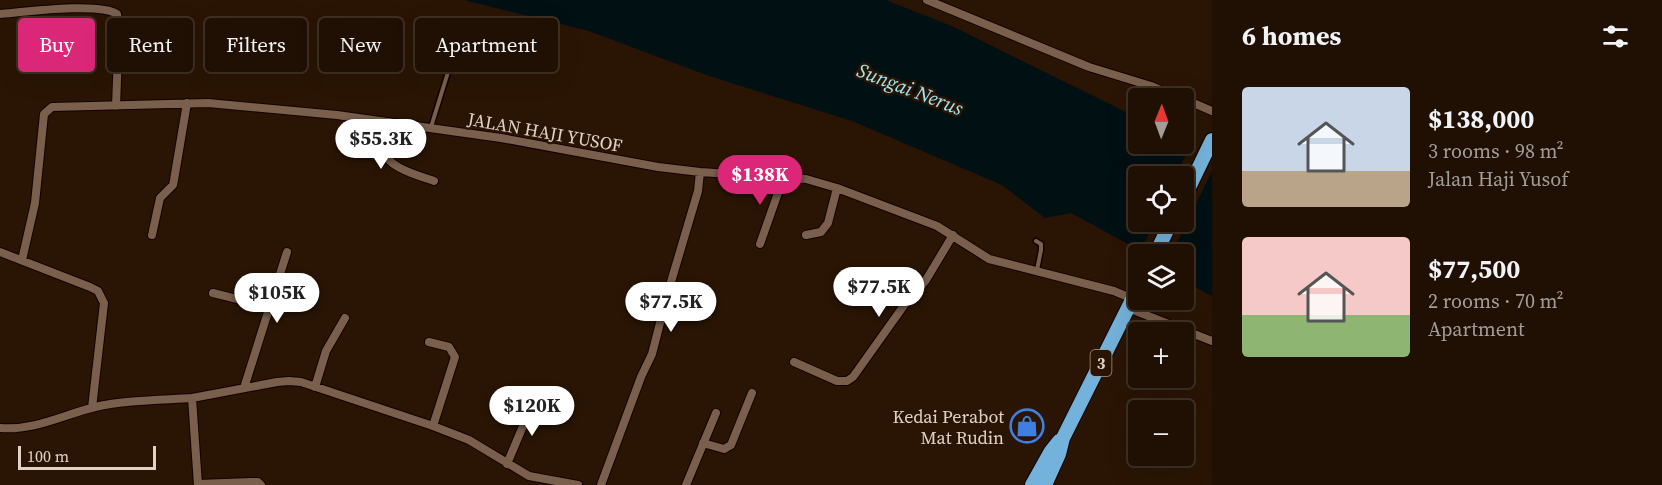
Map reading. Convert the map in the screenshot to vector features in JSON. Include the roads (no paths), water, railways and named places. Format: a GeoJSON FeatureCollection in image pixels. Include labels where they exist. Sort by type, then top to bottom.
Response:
{"type":"FeatureCollection","features":[{"type":"Feature","properties":{"kind":"highway"},"geometry":{"type":"LineString","coordinates":[[1194,177],[1212,140]]}},
{"type":"Feature","properties":{"kind":"highway","name":"3"},"geometry":{"type":"LineString","coordinates":[[1045,485],[1059,454],[1063,438],[1128,309]]}},
{"type":"Feature","properties":{"kind":"highway","name":"3"},"geometry":{"type":"LineString","coordinates":[[1032,485],[1051,451],[1063,438]]}},
{"type":"Feature","properties":{"kind":"street"},"geometry":{"type":"LineString","coordinates":[[927,0],[1089,67],[1156,88]]}},
{"type":"Feature","properties":{"kind":"street"},"geometry":{"type":"LineString","coordinates":[[0,14],[87,8],[117,14],[119,27],[116,106]]}},
{"type":"Feature","properties":{"kind":"street"},"geometry":{"type":"LineString","coordinates":[[152,235],[160,198],[173,185],[186,103]]}},
{"type":"Feature","properties":{"kind":"street","name":"JALAN HAJI YUSOF"},"geometry":{"type":"LineString","coordinates":[[22,260],[35,203],[44,114],[52,107],[208,103],[389,122],[501,138],[658,167],[806,179],[837,188],[937,226],[989,259],[1114,291],[1128,297]]}},
{"type":"Feature","properties":{"kind":"street"},"geometry":{"type":"LineString","coordinates":[[1194,104],[1212,111]]}},
{"type":"Feature","properties":{"kind":"street"},"geometry":{"type":"LineString","coordinates":[[389,122],[384,152],[388,160],[396,166],[434,181]]}},
{"type":"Feature","properties":{"kind":"street"},"geometry":{"type":"LineString","coordinates":[[601,485],[641,377],[650,360],[698,191],[700,172]]}},
{"type":"Feature","properties":{"kind":"street"},"geometry":{"type":"LineString","coordinates":[[760,244],[784,176]]}},
{"type":"Feature","properties":{"kind":"street"},"geometry":{"type":"LineString","coordinates":[[806,235],[821,232],[828,223],[837,188]]}},
{"type":"Feature","properties":{"kind":"street"},"geometry":{"type":"LineString","coordinates":[[794,362],[837,381],[847,381],[853,377],[905,304],[926,280],[954,235]]}},
{"type":"Feature","properties":{"kind":"street"},"geometry":{"type":"LineString","coordinates":[[0,252],[90,286],[101,296],[104,303],[92,408]]}},
{"type":"Feature","properties":{"kind":"street"},"geometry":{"type":"LineString","coordinates":[[244,388],[287,252]]}},
{"type":"Feature","properties":{"kind":"street"},"geometry":{"type":"LineString","coordinates":[[213,293],[269,307]]}},
{"type":"Feature","properties":{"kind":"street","name":"JALAN HAJI YUSOF"},"geometry":{"type":"LineString","coordinates":[[1153,310],[1212,342]]}},
{"type":"Feature","properties":{"kind":"street"},"geometry":{"type":"LineString","coordinates":[[315,387],[326,351],[345,318]]}},
{"type":"Feature","properties":{"kind":"street"},"geometry":{"type":"LineString","coordinates":[[429,342],[449,347],[454,357],[433,426]]}},
{"type":"Feature","properties":{"kind":"street"},"geometry":{"type":"LineString","coordinates":[[0,428],[29,427],[92,408],[121,403],[192,398],[289,381],[315,387],[433,426],[477,444],[529,476],[554,483],[578,485]]}},
{"type":"Feature","properties":{"kind":"street"},"geometry":{"type":"LineString","coordinates":[[703,443],[724,448],[731,445],[752,393]]}},
{"type":"Feature","properties":{"kind":"street"},"geometry":{"type":"LineString","coordinates":[[192,398],[198,485],[258,482],[261,485]]}},
{"type":"Feature","properties":{"kind":"street"},"geometry":{"type":"LineString","coordinates":[[507,464],[534,400]]}},
{"type":"Feature","properties":{"kind":"street"},"geometry":{"type":"LineString","coordinates":[[686,485],[716,413]]}},
{"type":"Feature","properties":{"kind":"lane"},"geometry":{"type":"LineString","coordinates":[[431,128],[448,72]]}},
{"type":"Feature","properties":{"kind":"lane"},"geometry":{"type":"LineString","coordinates":[[1036,241],[1041,244],[1037,271]]}},
{"type":"Feature","properties":{"kind":"water"},"geometry":{"type":"Polygon","coordinates":[[[464,0],[886,0],[954,27],[1128,113],[1128,154],[1186,154],[1180,166],[1128,166],[1128,232],[1150,232],[1144,244],[1128,244],[1071,213],[1045,218],[1002,185],[852,121],[709,76],[589,31],[558,23],[558,18],[537,18],[464,0]]]}},
{"type":"Feature","properties":{"kind":"water"},"geometry":{"type":"Polygon","coordinates":[[[1212,171],[1212,296],[1194,286],[1194,244],[1176,244],[1182,232],[1194,232],[1194,208],[1212,171]]]}},
{"type":"Feature","properties":{"kind":"waterway","name":"Sungai Nerus"},"geometry":{"type":"LineString","coordinates":[[1194,215],[1212,225]]}},
{"type":"Feature","properties":{"kind":"place","name":"Kedai Perabot Mat Rudin"},"geometry":{"type":"Point","coordinates":[1027,426]}}]}
